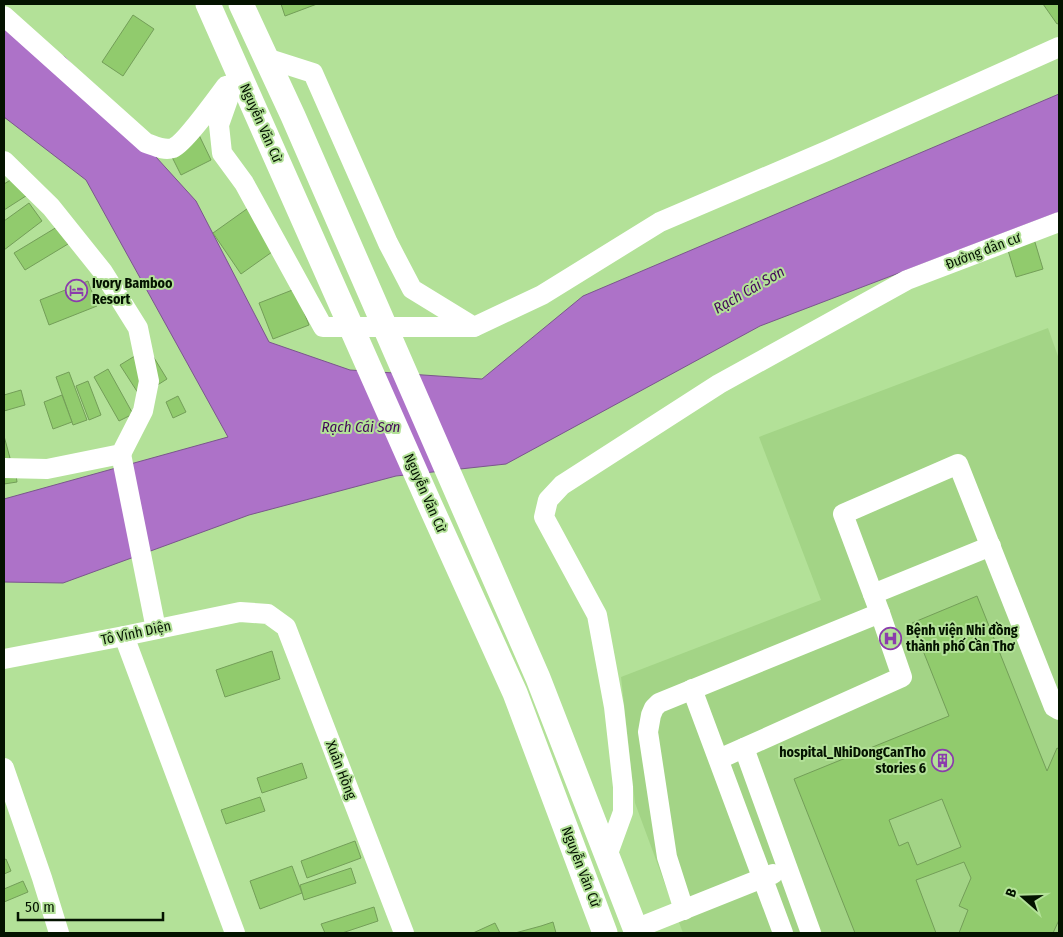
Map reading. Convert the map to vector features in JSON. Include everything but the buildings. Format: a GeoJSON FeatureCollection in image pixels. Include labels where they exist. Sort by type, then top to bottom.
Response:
{"type":"FeatureCollection","features":[{"type":"Feature","properties":{"kind":"main road","name":"Nguyễn Văn Cừ"},"geometry":{"type":"LineString","coordinates":[[208,4],[515,693],[605,933]]}},
{"type":"Feature","properties":{"kind":"main road","name":"Nguyễn Văn Cừ"},"geometry":{"type":"LineString","coordinates":[[241,4],[293,116],[538,678],[636,931]]}},
{"type":"Feature","properties":{"kind":"street"},"geometry":{"type":"LineString","coordinates":[[4,16],[146,143],[161,149],[174,148],[190,132],[238,71]]}},
{"type":"Feature","properties":{"kind":"street"},"geometry":{"type":"LineString","coordinates":[[238,71],[218,125],[222,153],[244,183],[323,327],[474,327],[542,295],[660,222],[829,150],[1059,47]]}},
{"type":"Feature","properties":{"kind":"street"},"geometry":{"type":"LineString","coordinates":[[266,58],[313,73],[388,243],[412,289],[474,327]]}},
{"type":"Feature","properties":{"kind":"street"},"geometry":{"type":"LineString","coordinates":[[4,161],[51,207],[103,272],[138,328],[149,381],[143,411],[121,454],[156,629]]}},
{"type":"Feature","properties":{"kind":"street","name":"Đường dân cư"},"geometry":{"type":"LineString","coordinates":[[607,856],[623,812],[623,787],[614,707],[597,615],[544,517],[548,500],[562,485],[719,384],[907,280],[1059,222]]}},
{"type":"Feature","properties":{"kind":"street"},"geometry":{"type":"LineString","coordinates":[[4,468],[47,469],[121,454]]}},
{"type":"Feature","properties":{"kind":"street"},"geometry":{"type":"LineString","coordinates":[[719,759],[902,677],[843,514],[958,464],[1054,707],[1059,710]]}},
{"type":"Feature","properties":{"kind":"street"},"geometry":{"type":"LineString","coordinates":[[873,594],[991,546]]}},
{"type":"Feature","properties":{"kind":"street","name":"Tô Vĩnh Diện"},"geometry":{"type":"LineString","coordinates":[[4,658],[240,612],[268,614]]}},
{"type":"Feature","properties":{"kind":"street"},"geometry":{"type":"LineString","coordinates":[[684,910],[667,857],[648,732],[654,708],[659,703],[692,689],[880,613]]}},
{"type":"Feature","properties":{"kind":"street","name":"Xuân Hồng"},"geometry":{"type":"LineString","coordinates":[[268,614],[286,627],[404,933]]}},
{"type":"Feature","properties":{"kind":"street"},"geometry":{"type":"LineString","coordinates":[[124,636],[235,933]]}},
{"type":"Feature","properties":{"kind":"street"},"geometry":{"type":"LineString","coordinates":[[692,689],[783,933]]}},
{"type":"Feature","properties":{"kind":"street"},"geometry":{"type":"LineString","coordinates":[[744,748],[811,933]]}},
{"type":"Feature","properties":{"kind":"street"},"geometry":{"type":"LineString","coordinates":[[4,768],[59,933]]}},
{"type":"Feature","properties":{"kind":"street"},"geometry":{"type":"LineString","coordinates":[[636,931],[788,867]]}},
{"type":"Feature","properties":{"kind":"shaded area","name":"Bệnh viện Nhi đồng thành phố Cần Thơ"},"geometry":{"type":"Polygon","coordinates":[[[1048,328],[1059,359],[1059,933],[683,933],[635,803],[621,677],[821,600],[759,437],[1048,328]]]}},
{"type":"Feature","properties":{"kind":"water","name":"Rạch Cái Sơn"},"geometry":{"type":"Polygon","coordinates":[[[4,16],[66,58],[196,201],[269,342],[350,370],[482,379],[583,296],[1059,94],[1059,212],[760,326],[506,464],[396,476],[249,515],[63,583],[4,582],[4,499],[228,437],[86,180],[4,117],[4,16]]]}},
{"type":"Feature","properties":{"kind":"place","name":"Ivory Bamboo Resort"},"geometry":{"type":"Point","coordinates":[76,291]}},
{"type":"Feature","properties":{"kind":"place","name":"Bệnh viện Nhi đồng thành phố Cần Thơ"},"geometry":{"type":"Point","coordinates":[890,638]}},
{"type":"Feature","properties":{"kind":"place","name":"hospital_NhiDongCanTho stories 6"},"geometry":{"type":"Point","coordinates":[942,760]}}]}
